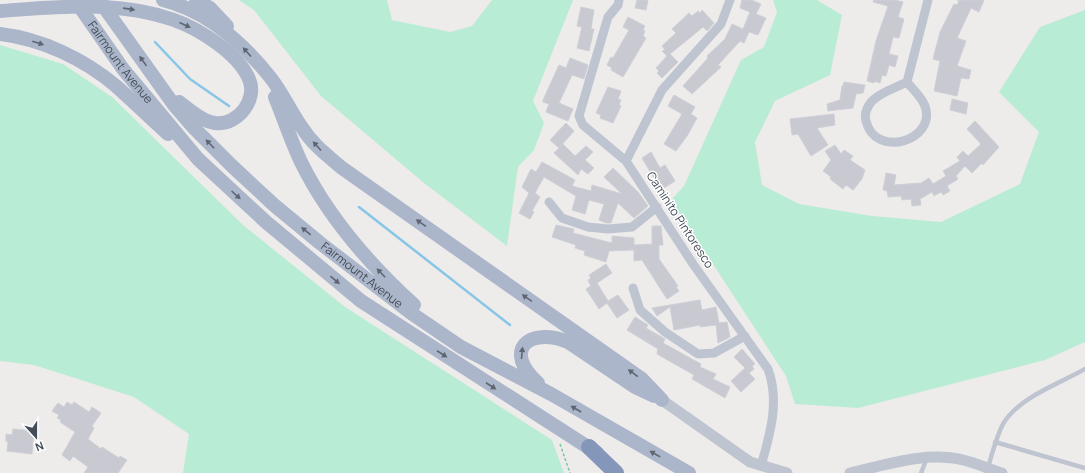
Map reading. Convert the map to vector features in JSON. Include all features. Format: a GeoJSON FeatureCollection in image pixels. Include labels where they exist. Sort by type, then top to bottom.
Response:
{"type":"FeatureCollection","features":[{"type":"Feature","properties":{"kind":"highway"},"geometry":{"type":"LineString","coordinates":[[589,447],[616,473]]}},
{"type":"Feature","properties":{"kind":"main road","name":"Fairmount Avenue"},"geometry":{"type":"LineString","coordinates":[[75,0],[123,69],[198,159],[266,222],[361,301],[589,447],[622,473]]}},
{"type":"Feature","properties":{"kind":"main road","name":"Fairmount Avenue"},"geometry":{"type":"LineString","coordinates":[[99,0],[174,105],[193,127],[274,205],[411,313],[461,346],[551,394],[689,473]]}},
{"type":"Feature","properties":{"kind":"main road"},"geometry":{"type":"LineString","coordinates":[[163,0],[194,12],[236,39]]}},
{"type":"Feature","properties":{"kind":"main road"},"geometry":{"type":"LineString","coordinates":[[196,0],[210,8],[222,19],[236,39],[271,78],[303,130],[320,150],[342,168],[636,375],[662,400]]}},
{"type":"Feature","properties":{"kind":"main road"},"geometry":{"type":"LineString","coordinates":[[0,11],[94,7],[148,12],[174,20],[197,30],[219,46],[242,67],[249,79],[252,90],[249,101],[243,111],[234,119],[225,123],[215,123],[204,119],[166,92]]}},
{"type":"Feature","properties":{"kind":"main road"},"geometry":{"type":"LineString","coordinates":[[0,34],[39,43],[78,60],[115,86],[198,159]]}},
{"type":"Feature","properties":{"kind":"main road"},"geometry":{"type":"LineString","coordinates":[[258,65],[274,95],[301,162],[333,217],[378,270],[461,346]]}},
{"type":"Feature","properties":{"kind":"main road"},"geometry":{"type":"LineString","coordinates":[[551,394],[533,379],[522,362],[520,354],[523,345],[531,339],[542,336],[556,337],[568,342],[636,388],[662,400]]}},
{"type":"Feature","properties":{"kind":"street","name":"Caminito Pintoresco"},"geometry":{"type":"LineString","coordinates":[[619,0],[618,5],[608,18],[578,116],[583,125],[626,161],[693,264],[768,370],[773,383],[773,425],[761,466]]}},
{"type":"Feature","properties":{"kind":"street"},"geometry":{"type":"LineString","coordinates":[[626,161],[662,90],[721,24],[730,0]]}},
{"type":"Feature","properties":{"kind":"street"},"geometry":{"type":"LineString","coordinates":[[907,82],[921,98],[925,108],[926,118],[923,128],[917,134],[900,142],[890,143],[880,141],[872,135],[867,127],[865,117],[867,108],[878,96],[907,82],[928,0]]}},
{"type":"Feature","properties":{"kind":"street"},"geometry":{"type":"LineString","coordinates":[[549,202],[562,218],[588,227],[608,229],[632,227],[657,207]]}},
{"type":"Feature","properties":{"kind":"street"},"geometry":{"type":"LineString","coordinates":[[633,288],[640,310],[665,332],[698,354],[714,354],[745,336]]}},
{"type":"Feature","properties":{"kind":"street"},"geometry":{"type":"LineString","coordinates":[[662,400],[745,458],[761,466],[787,473]]}},
{"type":"Feature","properties":{"kind":"street"},"geometry":{"type":"LineString","coordinates":[[850,473],[911,460],[937,457],[963,460],[1002,473]]}},
{"type":"Feature","properties":{"kind":"lane"},"geometry":{"type":"LineString","coordinates":[[988,469],[995,442],[1004,423],[1016,408],[1085,369]]}},
{"type":"Feature","properties":{"kind":"lane"},"geometry":{"type":"LineString","coordinates":[[995,442],[1085,468]]}},
{"type":"Feature","properties":{"kind":"lane"},"geometry":{"type":"LineString","coordinates":[[921,473],[927,458]]}},
{"type":"Feature","properties":{"kind":"path"},"geometry":{"type":"LineString","coordinates":[[558,428],[560,444],[570,473]]}},
{"type":"Feature","properties":{"kind":"green space"},"geometry":{"type":"Polygon","coordinates":[[[239,0],[387,0],[392,20],[450,32],[472,26],[492,0],[573,0],[533,101],[544,123],[534,150],[518,167],[507,246],[424,183],[321,96],[254,10],[239,0]]]}},
{"type":"Feature","properties":{"kind":"green space"},"geometry":{"type":"Polygon","coordinates":[[[773,0],[817,0],[842,15],[830,75],[775,101],[755,142],[762,185],[799,204],[872,216],[941,222],[1020,184],[1039,132],[999,92],[1040,27],[1085,10],[1085,342],[1045,360],[858,408],[795,404],[786,376],[671,200],[684,186],[741,60],[764,47],[777,12],[773,0]]]}},
{"type":"Feature","properties":{"kind":"green space"},"geometry":{"type":"Polygon","coordinates":[[[0,45],[63,64],[112,97],[243,225],[345,307],[552,440],[564,473],[183,473],[189,434],[134,397],[34,365],[0,361],[0,45]]]}},
{"type":"Feature","properties":{"kind":"building"},"geometry":{"type":"Polygon","coordinates":[[[637,0],[648,0],[646,10],[635,8],[637,0]]]}},
{"type":"Feature","properties":{"kind":"building"},"geometry":{"type":"Polygon","coordinates":[[[742,0],[752,0],[761,4],[756,14],[766,18],[758,35],[749,32],[744,43],[740,41],[718,65],[721,67],[692,94],[683,86],[708,58],[707,56],[725,39],[732,24],[743,29],[750,12],[740,8],[742,0]]]}},
{"type":"Feature","properties":{"kind":"building"},"geometry":{"type":"Polygon","coordinates":[[[874,0],[895,0],[903,2],[898,17],[904,19],[899,38],[893,37],[889,54],[898,56],[895,67],[889,65],[886,76],[882,75],[880,83],[867,81],[876,41],[888,6],[873,2],[874,0]]]}},
{"type":"Feature","properties":{"kind":"building"},"geometry":{"type":"Polygon","coordinates":[[[957,0],[984,0],[979,12],[971,8],[957,38],[966,41],[957,66],[971,70],[969,79],[961,78],[957,96],[934,91],[940,61],[933,59],[940,32],[954,4],[957,5],[959,1],[957,0]]]}},
{"type":"Feature","properties":{"kind":"building"},"geometry":{"type":"Polygon","coordinates":[[[581,7],[594,10],[591,29],[594,29],[589,51],[577,48],[582,27],[577,26],[581,7]]]}},
{"type":"Feature","properties":{"kind":"building"},"geometry":{"type":"Polygon","coordinates":[[[702,10],[714,23],[707,31],[703,27],[670,54],[678,62],[662,78],[657,73],[659,71],[656,68],[667,56],[662,51],[665,50],[662,46],[676,33],[672,29],[689,13],[692,16],[698,11],[700,13],[702,10]]]}},
{"type":"Feature","properties":{"kind":"building"},"geometry":{"type":"Polygon","coordinates":[[[628,17],[645,26],[643,36],[646,38],[623,77],[611,70],[612,68],[607,65],[611,57],[613,58],[629,30],[623,27],[628,17]]]}},
{"type":"Feature","properties":{"kind":"building"},"geometry":{"type":"Polygon","coordinates":[[[570,58],[588,65],[584,79],[572,75],[559,103],[573,109],[568,121],[546,112],[549,104],[543,102],[543,100],[559,65],[566,68],[570,58]]]}},
{"type":"Feature","properties":{"kind":"building"},"geometry":{"type":"Polygon","coordinates":[[[844,82],[865,85],[863,93],[856,94],[853,108],[828,111],[827,104],[840,100],[844,82]]]}},
{"type":"Feature","properties":{"kind":"building"},"geometry":{"type":"Polygon","coordinates":[[[608,87],[621,91],[618,99],[621,100],[619,105],[621,106],[613,123],[600,118],[601,115],[596,113],[608,87]]]}},
{"type":"Feature","properties":{"kind":"building"},"geometry":{"type":"Polygon","coordinates":[[[674,95],[695,107],[691,114],[697,118],[687,136],[676,151],[664,144],[682,114],[668,106],[674,95]]]}},
{"type":"Feature","properties":{"kind":"building"},"geometry":{"type":"Polygon","coordinates":[[[952,99],[968,103],[966,114],[950,110],[952,99]]]}},
{"type":"Feature","properties":{"kind":"building"},"geometry":{"type":"Polygon","coordinates":[[[834,114],[835,125],[817,128],[828,145],[811,156],[798,134],[792,135],[790,119],[834,114]]]}},
{"type":"Feature","properties":{"kind":"building"},"geometry":{"type":"Polygon","coordinates":[[[975,121],[999,147],[983,165],[982,163],[972,173],[965,166],[956,176],[958,179],[947,186],[950,191],[943,195],[941,192],[934,196],[932,192],[920,199],[921,205],[912,206],[911,199],[902,200],[901,196],[888,197],[887,191],[883,190],[886,173],[896,175],[894,185],[921,183],[929,178],[933,184],[946,176],[943,171],[960,161],[957,157],[963,151],[968,156],[981,144],[967,129],[975,121]]]}},
{"type":"Feature","properties":{"kind":"building"},"geometry":{"type":"Polygon","coordinates":[[[566,123],[574,131],[559,148],[550,140],[566,123]]]}},
{"type":"Feature","properties":{"kind":"building"},"geometry":{"type":"Polygon","coordinates":[[[563,144],[575,156],[586,146],[593,152],[585,160],[594,168],[588,174],[581,169],[578,175],[554,153],[563,144]]]}},
{"type":"Feature","properties":{"kind":"building"},"geometry":{"type":"Polygon","coordinates":[[[835,145],[841,154],[844,150],[853,156],[850,160],[865,170],[862,179],[853,190],[846,185],[843,189],[830,179],[831,177],[823,171],[831,160],[825,151],[835,145]]]}},
{"type":"Feature","properties":{"kind":"building"},"geometry":{"type":"Polygon","coordinates":[[[651,152],[660,168],[665,165],[675,181],[661,190],[642,158],[651,152]]]}},
{"type":"Feature","properties":{"kind":"building"},"geometry":{"type":"Polygon","coordinates":[[[542,162],[575,180],[572,186],[591,191],[592,185],[622,194],[604,177],[613,168],[638,192],[648,206],[634,218],[618,203],[611,223],[606,223],[599,220],[604,204],[589,200],[585,214],[572,210],[576,196],[544,177],[535,193],[540,197],[532,211],[534,212],[530,219],[519,213],[529,193],[522,187],[531,169],[536,172],[542,162]]]}},
{"type":"Feature","properties":{"kind":"building"},"geometry":{"type":"Polygon","coordinates":[[[556,225],[574,229],[573,233],[612,243],[612,236],[634,238],[634,245],[652,244],[652,226],[661,226],[663,245],[659,245],[659,259],[678,286],[676,287],[679,291],[667,299],[642,260],[634,261],[634,250],[609,251],[606,262],[584,255],[585,251],[575,248],[576,245],[552,237],[556,225]]]}},
{"type":"Feature","properties":{"kind":"building"},"geometry":{"type":"Polygon","coordinates":[[[606,264],[612,273],[597,283],[608,301],[618,295],[629,310],[617,318],[607,303],[599,309],[586,289],[591,286],[588,280],[591,278],[589,275],[606,264]]]}},
{"type":"Feature","properties":{"kind":"building"},"geometry":{"type":"Polygon","coordinates":[[[700,300],[702,310],[716,307],[719,323],[727,322],[730,337],[718,343],[716,325],[700,327],[700,325],[674,330],[670,307],[657,316],[652,308],[700,300]]]}},
{"type":"Feature","properties":{"kind":"building"},"geometry":{"type":"Polygon","coordinates":[[[635,317],[648,325],[646,328],[665,339],[663,343],[701,364],[700,367],[716,374],[713,379],[730,387],[725,398],[692,379],[694,375],[657,354],[658,349],[627,330],[635,317]]]}},
{"type":"Feature","properties":{"kind":"building"},"geometry":{"type":"Polygon","coordinates":[[[742,349],[755,364],[752,366],[754,369],[749,373],[755,379],[741,392],[731,381],[745,368],[734,357],[742,349]]]}},
{"type":"Feature","properties":{"kind":"building"},"geometry":{"type":"Polygon","coordinates":[[[67,402],[72,405],[74,402],[89,412],[92,407],[101,413],[92,426],[94,428],[88,439],[101,449],[102,447],[119,458],[120,456],[127,460],[118,473],[84,473],[88,467],[73,456],[70,461],[62,455],[75,432],[60,422],[61,420],[57,418],[59,415],[52,411],[58,403],[64,407],[67,402]]]}},
{"type":"Feature","properties":{"kind":"building"},"geometry":{"type":"Polygon","coordinates":[[[13,429],[34,431],[32,454],[7,451],[8,442],[6,441],[6,434],[12,435],[13,429]]]}},
{"type":"Feature","properties":{"kind":"waterway"},"geometry":{"type":"LineString","coordinates":[[155,42],[190,79],[229,106]]}},
{"type":"Feature","properties":{"kind":"waterway"},"geometry":{"type":"LineString","coordinates":[[359,207],[510,325]]}}]}
